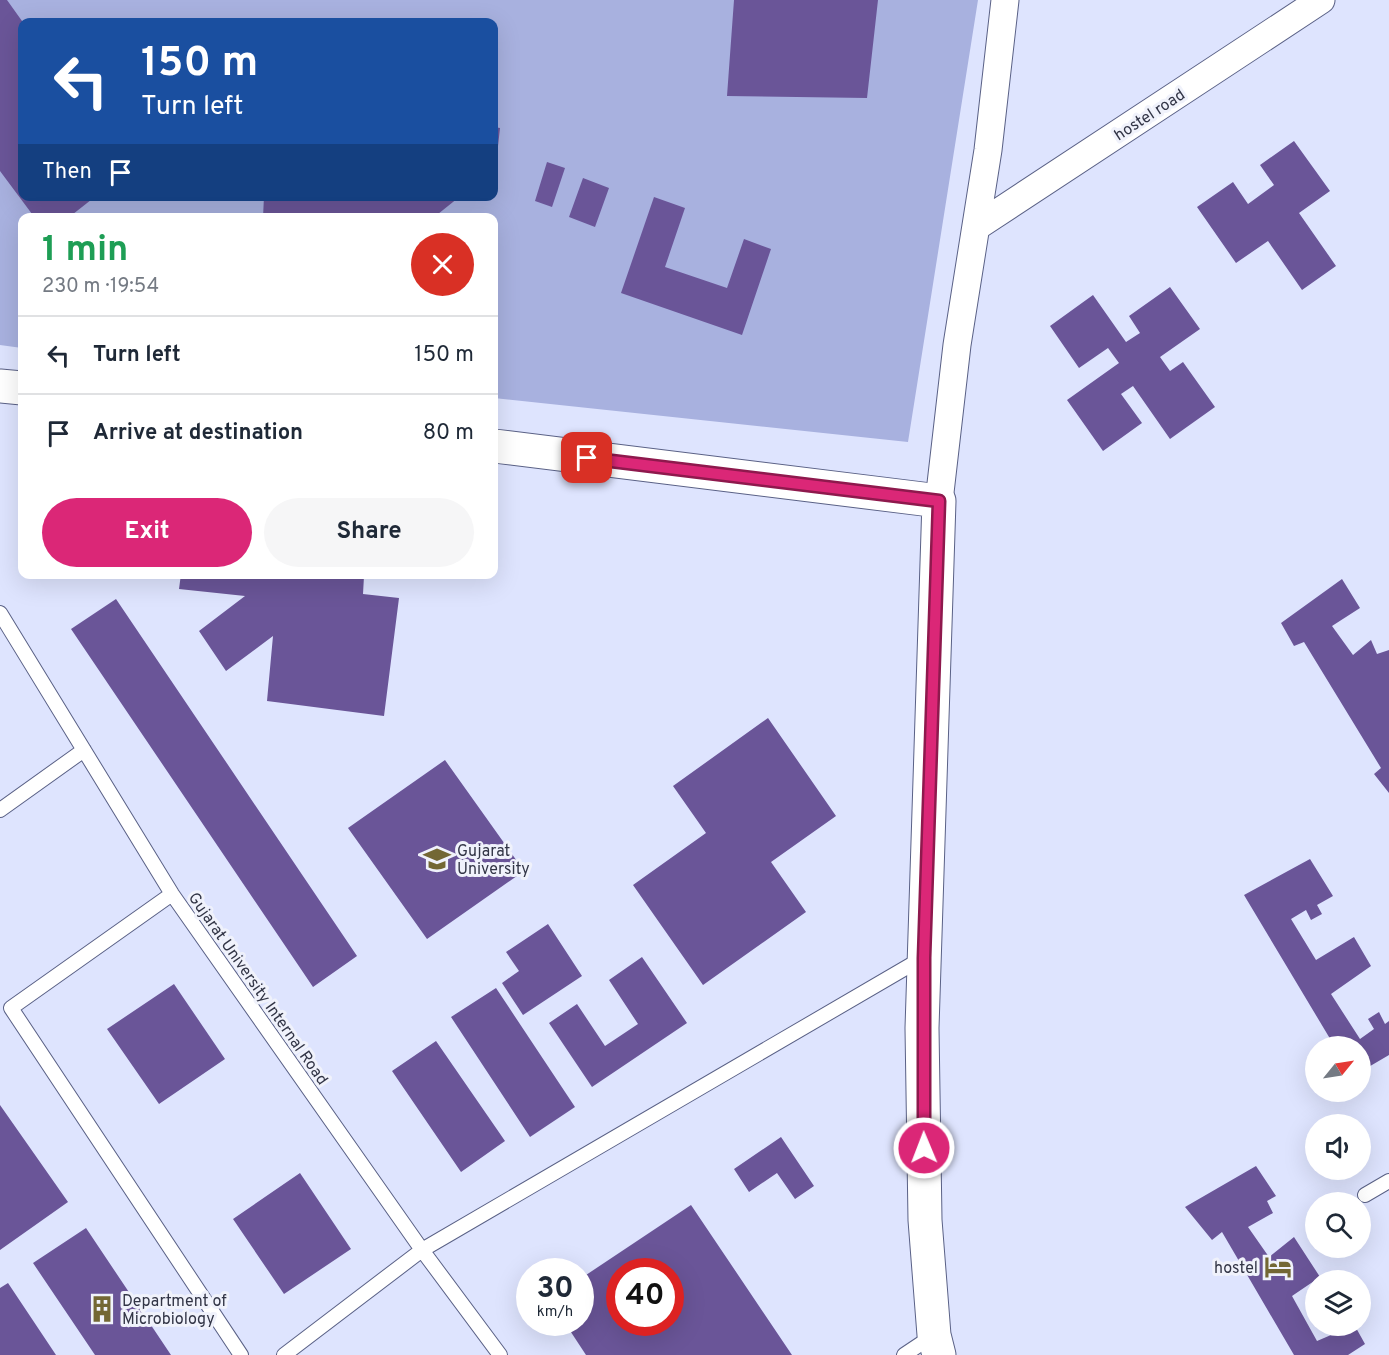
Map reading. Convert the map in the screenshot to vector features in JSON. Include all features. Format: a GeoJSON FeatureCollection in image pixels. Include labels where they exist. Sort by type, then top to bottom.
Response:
{"type":"FeatureCollection","features":[{"type":"Feature","properties":{"kind":"street"},"geometry":{"type":"LineString","coordinates":[[936,1345],[925,1220],[924,958],[939,501],[957,345],[988,150],[1005,0]]}},
{"type":"Feature","properties":{"kind":"street","name":"hostel road"},"geometry":{"type":"LineString","coordinates":[[976,227],[1321,0]]}},
{"type":"Feature","properties":{"kind":"street"},"geometry":{"type":"LineString","coordinates":[[0,386],[18,388]]}},
{"type":"Feature","properties":{"kind":"street"},"geometry":{"type":"LineString","coordinates":[[498,446],[939,501]]}},
{"type":"Feature","properties":{"kind":"lane"},"geometry":{"type":"LineString","coordinates":[[0,613],[172,894]]}},
{"type":"Feature","properties":{"kind":"lane"},"geometry":{"type":"LineString","coordinates":[[0,810],[84,750]]}},
{"type":"Feature","properties":{"kind":"lane","name":"Gujarat University Internal Road"},"geometry":{"type":"LineString","coordinates":[[241,1355],[11,1008],[172,894],[422,1250],[500,1355]]}},
{"type":"Feature","properties":{"kind":"lane"},"geometry":{"type":"LineString","coordinates":[[284,1355],[422,1250],[924,958]]}},
{"type":"Feature","properties":{"kind":"lane"},"geometry":{"type":"LineString","coordinates":[[1368,1192],[1389,1180]]}},
{"type":"Feature","properties":{"kind":"lane"},"geometry":{"type":"LineString","coordinates":[[904,1355],[936,1345]]}},
{"type":"Feature","properties":{"kind":"shaded area"},"geometry":{"type":"Polygon","coordinates":[[[0,0],[978,0],[908,442],[498,398],[498,213],[18,213],[18,347],[0,345],[0,0]]]}},
{"type":"Feature","properties":{"kind":"building"},"geometry":{"type":"Polygon","coordinates":[[[0,0],[7,0],[20,18],[18,18],[18,195],[0,171],[0,0]]]}},
{"type":"Feature","properties":{"kind":"building"},"geometry":{"type":"Polygon","coordinates":[[[734,0],[878,0],[867,98],[727,96],[734,0]]]}},
{"type":"Feature","properties":{"kind":"building"},"geometry":{"type":"Polygon","coordinates":[[[1294,141],[1330,191],[1299,213],[1336,266],[1302,290],[1268,241],[1236,263],[1197,207],[1233,182],[1248,204],[1274,185],[1260,165],[1294,141]]]}},
{"type":"Feature","properties":{"kind":"building"},"geometry":{"type":"Polygon","coordinates":[[[547,162],[565,168],[552,207],[535,201],[547,162]]]}},
{"type":"Feature","properties":{"kind":"building"},"geometry":{"type":"Polygon","coordinates":[[[583,178],[609,188],[595,227],[569,217],[583,178]]]}},
{"type":"Feature","properties":{"kind":"building"},"geometry":{"type":"Polygon","coordinates":[[[654,197],[685,208],[665,267],[727,288],[744,239],[771,249],[742,335],[621,293],[654,197]]]}},
{"type":"Feature","properties":{"kind":"building"},"geometry":{"type":"Polygon","coordinates":[[[22,201],[90,201],[74,213],[31,213],[22,201]]]}},
{"type":"Feature","properties":{"kind":"building"},"geometry":{"type":"Polygon","coordinates":[[[264,201],[454,201],[439,213],[263,213],[264,201]]]}},
{"type":"Feature","properties":{"kind":"building"},"geometry":{"type":"Polygon","coordinates":[[[1170,287],[1200,329],[1160,357],[1170,371],[1183,362],[1215,407],[1170,439],[1133,386],[1121,394],[1142,423],[1103,451],[1067,400],[1119,363],[1108,348],[1079,368],[1050,326],[1093,295],[1126,342],[1140,333],[1129,316],[1170,287]]]}},
{"type":"Feature","properties":{"kind":"building"},"geometry":{"type":"Polygon","coordinates":[[[180,579],[364,579],[363,594],[399,598],[384,716],[267,701],[273,636],[226,671],[199,631],[245,596],[179,589],[180,579]]]}},
{"type":"Feature","properties":{"kind":"building"},"geometry":{"type":"Polygon","coordinates":[[[1342,579],[1360,608],[1332,626],[1353,655],[1371,640],[1377,654],[1389,650],[1389,793],[1374,774],[1381,768],[1304,642],[1294,646],[1281,623],[1342,579]]]}},
{"type":"Feature","properties":{"kind":"building"},"geometry":{"type":"Polygon","coordinates":[[[116,599],[357,956],[313,987],[71,629],[116,599]]]}},
{"type":"Feature","properties":{"kind":"building"},"geometry":{"type":"Polygon","coordinates":[[[768,718],[836,816],[771,862],[806,912],[703,985],[633,885],[706,833],[673,786],[768,718]]]}},
{"type":"Feature","properties":{"kind":"building"},"geometry":{"type":"Polygon","coordinates":[[[445,760],[524,871],[427,939],[348,828],[445,760]]]}},
{"type":"Feature","properties":{"kind":"building"},"geometry":{"type":"Polygon","coordinates":[[[1310,859],[1333,896],[1317,905],[1322,914],[1311,920],[1306,910],[1291,919],[1316,960],[1354,937],[1371,966],[1331,994],[1358,1036],[1328,1036],[1244,895],[1310,859]]]}},
{"type":"Feature","properties":{"kind":"building"},"geometry":{"type":"Polygon","coordinates":[[[548,924],[582,976],[523,1015],[502,983],[519,971],[506,952],[548,924]]]}},
{"type":"Feature","properties":{"kind":"building"},"geometry":{"type":"Polygon","coordinates":[[[642,957],[687,1023],[592,1087],[549,1023],[577,1004],[605,1046],[638,1024],[609,980],[642,957]]]}},
{"type":"Feature","properties":{"kind":"building"},"geometry":{"type":"Polygon","coordinates":[[[174,984],[225,1059],[159,1104],[107,1029],[174,984]]]}},
{"type":"Feature","properties":{"kind":"building"},"geometry":{"type":"Polygon","coordinates":[[[496,988],[575,1107],[530,1137],[451,1017],[496,988]]]}},
{"type":"Feature","properties":{"kind":"building"},"geometry":{"type":"Polygon","coordinates":[[[1379,1012],[1385,1024],[1389,1021],[1389,1055],[1371,1066],[1371,1036],[1364,1036],[1374,1029],[1368,1019],[1379,1012]]]}},
{"type":"Feature","properties":{"kind":"building"},"geometry":{"type":"Polygon","coordinates":[[[436,1041],[505,1141],[461,1172],[392,1071],[436,1041]]]}},
{"type":"Feature","properties":{"kind":"building"},"geometry":{"type":"Polygon","coordinates":[[[0,1105],[68,1202],[0,1250],[0,1105]]]}},
{"type":"Feature","properties":{"kind":"building"},"geometry":{"type":"Polygon","coordinates":[[[781,1137],[814,1186],[795,1199],[777,1173],[749,1192],[734,1169],[781,1137]]]}},
{"type":"Feature","properties":{"kind":"building","name":"hostel"},"geometry":{"type":"Polygon","coordinates":[[[1256,1166],[1276,1196],[1267,1201],[1273,1213],[1248,1227],[1269,1257],[1294,1237],[1305,1254],[1305,1258],[1308,1258],[1315,1270],[1305,1270],[1305,1287],[1292,1296],[1305,1319],[1305,1336],[1314,1336],[1317,1341],[1329,1336],[1361,1336],[1365,1344],[1348,1355],[1294,1355],[1222,1232],[1212,1240],[1185,1207],[1256,1166]]]}},
{"type":"Feature","properties":{"kind":"building"},"geometry":{"type":"Polygon","coordinates":[[[300,1173],[351,1249],[284,1294],[233,1219],[300,1173]]]}},
{"type":"Feature","properties":{"kind":"building"},"geometry":{"type":"Polygon","coordinates":[[[691,1205],[792,1355],[586,1355],[574,1336],[594,1336],[594,1270],[606,1262],[606,1336],[684,1336],[684,1258],[612,1258],[691,1205]]]}},
{"type":"Feature","properties":{"kind":"building","name":"Department of Microbiology"},"geometry":{"type":"Polygon","coordinates":[[[86,1228],[171,1355],[95,1355],[33,1263],[86,1228]]]}},
{"type":"Feature","properties":{"kind":"building"},"geometry":{"type":"Polygon","coordinates":[[[8,1283],[56,1355],[0,1355],[0,1288],[8,1283]]]}},
{"type":"Feature","properties":{"kind":"place","name":"Gujarat University"},"geometry":{"type":"Point","coordinates":[437,859]}},
{"type":"Feature","properties":{"kind":"place","name":"hostel"},"geometry":{"type":"Point","coordinates":[1278,1267]}},
{"type":"Feature","properties":{"kind":"place","name":"Department of Microbiology"},"geometry":{"type":"Point","coordinates":[102,1309]}},
{"type":"Feature","properties":{"kind":"route"},"geometry":{"type":"LineString","coordinates":[[587,458],[939,501],[922,1028],[924,1148]]}}]}
